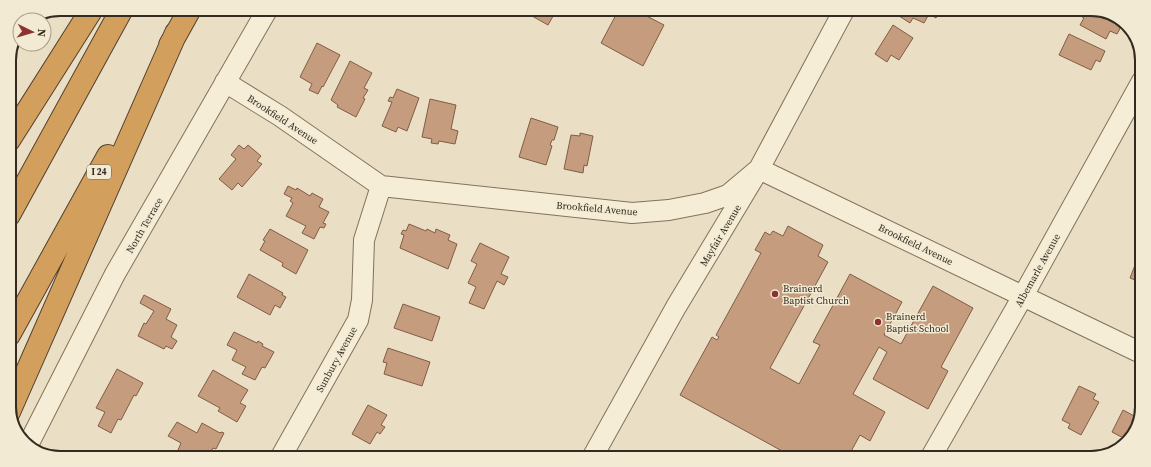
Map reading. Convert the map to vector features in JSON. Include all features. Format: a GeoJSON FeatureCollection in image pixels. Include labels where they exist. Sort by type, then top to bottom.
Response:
{"type":"FeatureCollection","features":[{"type":"Feature","properties":{"kind":"highway"},"geometry":{"type":"LineString","coordinates":[[16,129],[88,16]]}},
{"type":"Feature","properties":{"kind":"highway"},"geometry":{"type":"LineString","coordinates":[[16,202],[118,16]]}},
{"type":"Feature","properties":{"kind":"highway","name":"I 24"},"geometry":{"type":"LineString","coordinates":[[16,322],[186,16]]}},
{"type":"Feature","properties":{"kind":"highway"},"geometry":{"type":"LineString","coordinates":[[16,396],[176,33]]}},
{"type":"Feature","properties":{"kind":"street","name":"North Terrace"},"geometry":{"type":"LineString","coordinates":[[31,440],[116,274],[264,16]]}},
{"type":"Feature","properties":{"kind":"street","name":"Mayfair Avenue"},"geometry":{"type":"LineString","coordinates":[[596,451],[676,307],[759,169],[841,16]]}},
{"type":"Feature","properties":{"kind":"street","name":"Brookfield Avenue"},"geometry":{"type":"LineString","coordinates":[[225,82],[280,116],[381,186],[632,213],[669,210],[706,203],[728,195],[759,169],[1135,350]]}},
{"type":"Feature","properties":{"kind":"street","name":"Albemarle Avenue"},"geometry":{"type":"LineString","coordinates":[[934,451],[1023,296],[1135,94]]}},
{"type":"Feature","properties":{"kind":"street","name":"Sunbury Avenue"},"geometry":{"type":"LineString","coordinates":[[284,451],[358,320],[362,300],[364,240],[381,186]]}},
{"type":"Feature","properties":{"kind":"building"},"geometry":{"type":"Polygon","coordinates":[[[532,16],[553,16],[548,25],[532,16]]]}},
{"type":"Feature","properties":{"kind":"building"},"geometry":{"type":"Polygon","coordinates":[[[615,16],[647,16],[664,25],[643,66],[601,43],[615,16]]]}},
{"type":"Feature","properties":{"kind":"building"},"geometry":{"type":"Polygon","coordinates":[[[899,16],[928,16],[924,23],[913,18],[910,23],[899,16]]]}},
{"type":"Feature","properties":{"kind":"building"},"geometry":{"type":"Polygon","coordinates":[[[1080,16],[1092,16],[1108,19],[1121,28],[1117,34],[1110,31],[1106,39],[1080,25],[1084,18],[1080,16]]]}},
{"type":"Feature","properties":{"kind":"building"},"geometry":{"type":"Polygon","coordinates":[[[893,25],[913,38],[899,60],[891,55],[887,62],[875,54],[893,25]]]}},
{"type":"Feature","properties":{"kind":"building"},"geometry":{"type":"Polygon","coordinates":[[[1069,34],[1105,51],[1100,62],[1096,60],[1091,70],[1059,55],[1069,34]]]}},
{"type":"Feature","properties":{"kind":"building"},"geometry":{"type":"Polygon","coordinates":[[[317,43],[340,55],[318,94],[309,90],[312,84],[300,77],[317,43]]]}},
{"type":"Feature","properties":{"kind":"building"},"geometry":{"type":"Polygon","coordinates":[[[350,61],[372,73],[364,88],[368,90],[363,98],[365,99],[356,117],[337,107],[338,105],[331,100],[350,61]]]}},
{"type":"Feature","properties":{"kind":"building"},"geometry":{"type":"Polygon","coordinates":[[[397,89],[419,98],[407,131],[398,127],[396,132],[382,126],[392,102],[388,101],[390,97],[393,98],[397,89]]]}},
{"type":"Feature","properties":{"kind":"building"},"geometry":{"type":"Polygon","coordinates":[[[430,99],[456,105],[451,129],[458,131],[455,144],[439,141],[438,144],[431,143],[432,139],[422,137],[430,99]]]}},
{"type":"Feature","properties":{"kind":"building"},"geometry":{"type":"Polygon","coordinates":[[[531,118],[558,127],[554,140],[552,140],[550,145],[552,146],[546,165],[519,157],[531,118]]]}},
{"type":"Feature","properties":{"kind":"building"},"geometry":{"type":"Polygon","coordinates":[[[580,133],[593,136],[587,166],[584,165],[583,173],[564,169],[571,135],[580,136],[580,133]]]}},
{"type":"Feature","properties":{"kind":"building"},"geometry":{"type":"Polygon","coordinates":[[[239,145],[244,149],[248,145],[261,156],[257,161],[262,164],[242,187],[238,183],[232,190],[219,179],[236,159],[231,155],[239,145]]]}},
{"type":"Feature","properties":{"kind":"building"},"geometry":{"type":"Polygon","coordinates":[[[288,186],[296,190],[297,188],[310,196],[312,193],[323,199],[319,207],[329,212],[323,223],[326,224],[324,228],[320,227],[314,239],[302,233],[306,226],[286,216],[293,203],[290,201],[292,198],[284,194],[288,186]]]}},
{"type":"Feature","properties":{"kind":"building"},"geometry":{"type":"Polygon","coordinates":[[[409,224],[426,231],[427,229],[435,233],[436,229],[450,235],[448,240],[457,244],[448,269],[400,248],[404,235],[401,234],[403,230],[406,231],[409,224]]]}},
{"type":"Feature","properties":{"kind":"building"},"geometry":{"type":"Polygon","coordinates":[[[788,226],[823,245],[818,256],[828,262],[770,368],[799,384],[820,345],[813,342],[850,274],[902,302],[884,335],[901,344],[933,286],[973,308],[941,367],[948,371],[928,409],[873,379],[887,352],[879,347],[853,394],[885,412],[870,441],[860,435],[851,451],[782,451],[680,395],[712,337],[717,340],[719,337],[716,335],[761,253],[755,250],[765,232],[770,235],[773,231],[783,236],[788,226]]]}},
{"type":"Feature","properties":{"kind":"building"},"geometry":{"type":"Polygon","coordinates":[[[270,229],[308,250],[296,274],[282,266],[283,263],[260,250],[265,241],[263,240],[270,229]]]}},
{"type":"Feature","properties":{"kind":"building"},"geometry":{"type":"Polygon","coordinates":[[[480,243],[509,257],[501,274],[508,277],[504,285],[497,281],[484,309],[469,303],[476,287],[468,283],[477,264],[471,261],[480,243]]]}},
{"type":"Feature","properties":{"kind":"building"},"geometry":{"type":"Polygon","coordinates":[[[1135,265],[1135,280],[1130,278],[1135,265]]]}},
{"type":"Feature","properties":{"kind":"building"},"geometry":{"type":"Polygon","coordinates":[[[249,274],[283,293],[282,295],[286,297],[280,308],[275,305],[270,315],[237,297],[249,274]]]}},
{"type":"Feature","properties":{"kind":"building"},"geometry":{"type":"Polygon","coordinates":[[[144,295],[171,309],[166,319],[177,325],[171,337],[177,341],[172,349],[166,346],[164,349],[138,336],[144,323],[146,324],[154,311],[140,303],[144,295]]]}},
{"type":"Feature","properties":{"kind":"building"},"geometry":{"type":"Polygon","coordinates":[[[403,304],[440,317],[432,341],[394,328],[403,304]]]}},
{"type":"Feature","properties":{"kind":"building"},"geometry":{"type":"Polygon","coordinates":[[[234,332],[257,343],[258,341],[263,344],[262,346],[274,352],[265,368],[262,367],[255,380],[242,374],[246,367],[232,360],[237,350],[227,345],[234,332]]]}},
{"type":"Feature","properties":{"kind":"building"},"geometry":{"type":"Polygon","coordinates":[[[388,348],[430,362],[422,386],[384,374],[387,363],[383,362],[388,348]]]}},
{"type":"Feature","properties":{"kind":"building"},"geometry":{"type":"Polygon","coordinates":[[[117,369],[143,383],[136,396],[134,395],[121,420],[118,419],[111,433],[98,426],[105,412],[96,408],[117,369]]]}},
{"type":"Feature","properties":{"kind":"building"},"geometry":{"type":"Polygon","coordinates":[[[213,370],[248,390],[240,403],[246,406],[237,422],[218,411],[220,408],[198,396],[213,370]]]}},
{"type":"Feature","properties":{"kind":"building"},"geometry":{"type":"Polygon","coordinates":[[[1079,386],[1096,394],[1093,399],[1099,402],[1081,435],[1068,428],[1070,424],[1062,420],[1079,386]]]}},
{"type":"Feature","properties":{"kind":"building"},"geometry":{"type":"Polygon","coordinates":[[[368,405],[387,415],[381,425],[385,427],[380,434],[377,432],[370,444],[352,434],[368,405]]]}},
{"type":"Feature","properties":{"kind":"building"},"geometry":{"type":"Polygon","coordinates":[[[1123,410],[1134,416],[1132,424],[1122,438],[1112,432],[1123,410]]]}},
{"type":"Feature","properties":{"kind":"building"},"geometry":{"type":"Polygon","coordinates":[[[177,422],[197,433],[202,423],[220,433],[224,433],[216,449],[213,448],[211,451],[180,451],[178,450],[181,443],[168,436],[177,422]]]}},
{"type":"Feature","properties":{"kind":"place","name":"Brainerd Baptist Church"},"geometry":{"type":"Point","coordinates":[775,294]}},
{"type":"Feature","properties":{"kind":"place","name":"Brainerd Baptist School"},"geometry":{"type":"Point","coordinates":[878,322]}}]}
